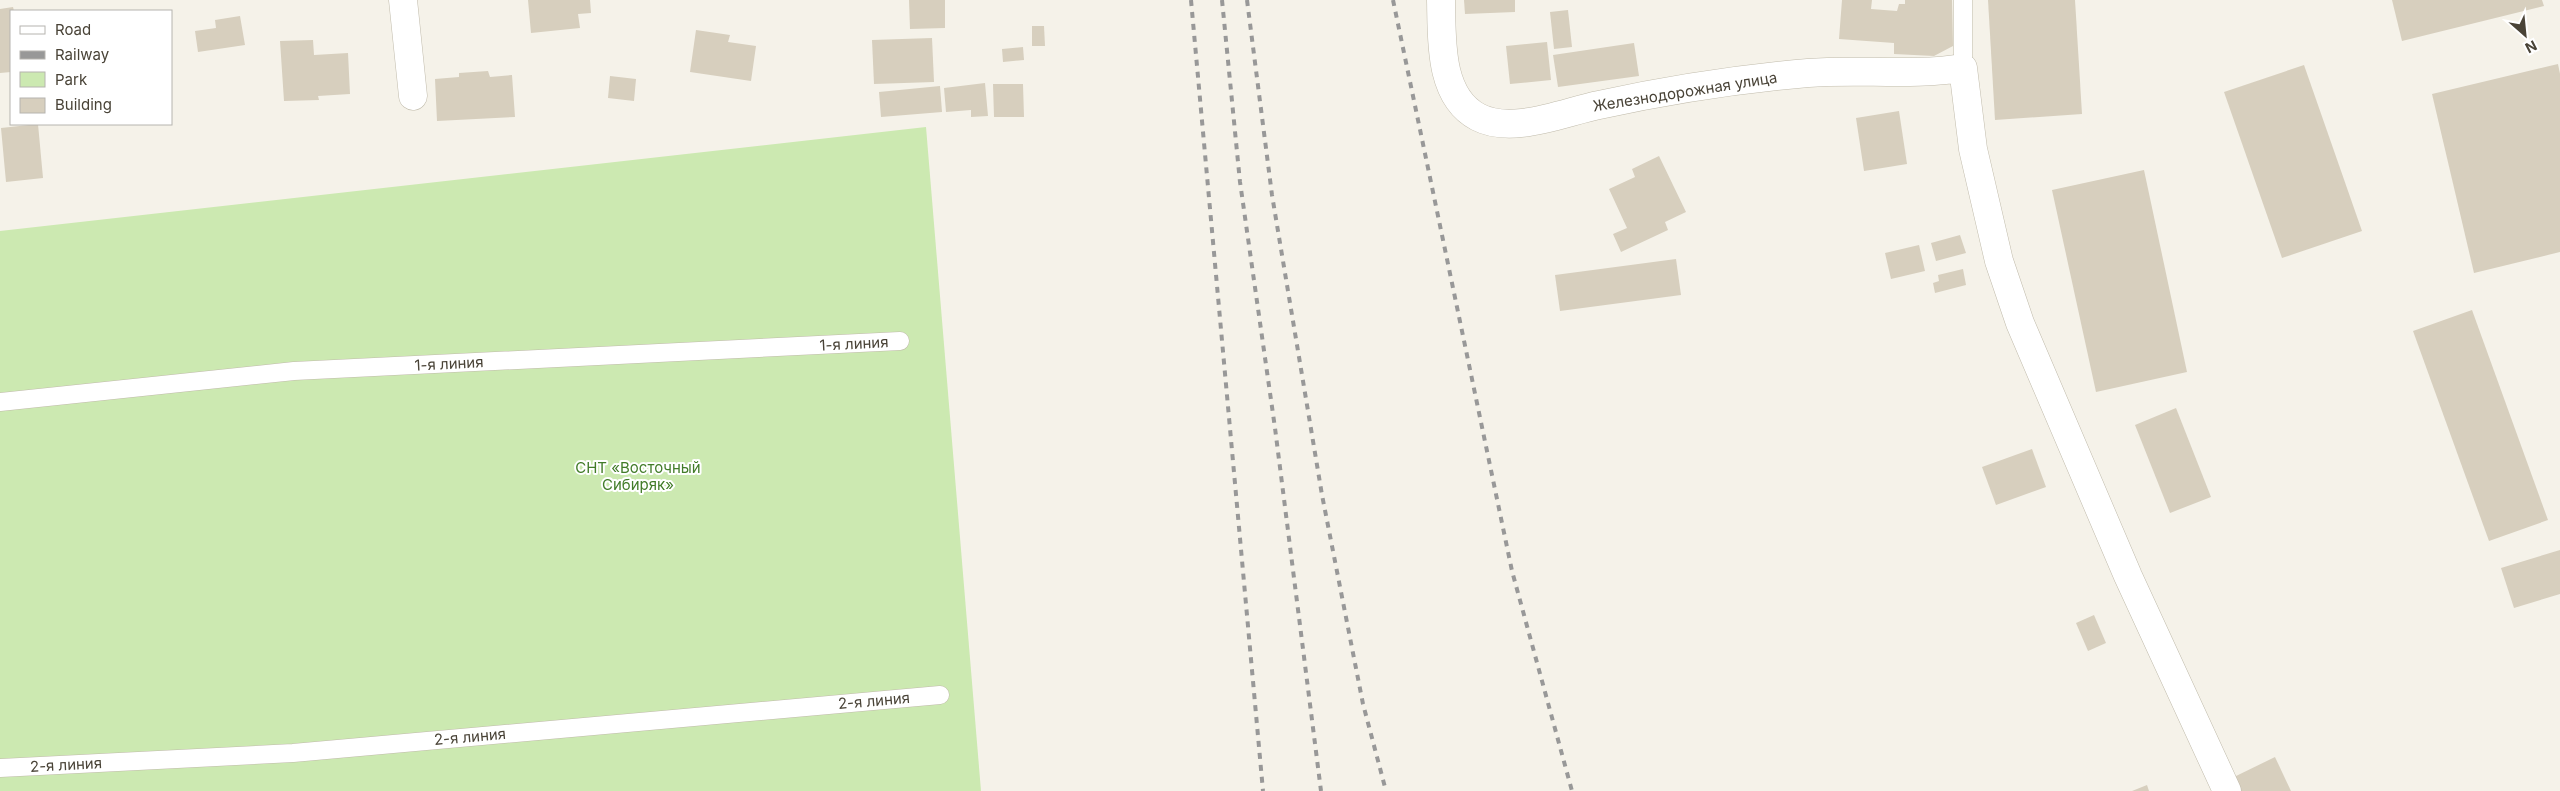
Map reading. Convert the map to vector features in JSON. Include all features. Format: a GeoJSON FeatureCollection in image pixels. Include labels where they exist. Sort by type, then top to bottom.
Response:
{"type":"FeatureCollection","features":[{"type":"Feature","properties":{"kind":"street"},"geometry":{"type":"LineString","coordinates":[[403,0],[413,96]]}},
{"type":"Feature","properties":{"kind":"street","name":"Железнодорожная улица"},"geometry":{"type":"LineString","coordinates":[[1441,0],[1444,58],[1448,77],[1465,106],[1476,116],[1491,123],[1534,121],[1632,98],[1809,73],[1937,72],[1963,68]]}},
{"type":"Feature","properties":{"kind":"street"},"geometry":{"type":"LineString","coordinates":[[1963,68],[1973,149],[1998,261],[2020,323],[2128,576],[2227,791]]}},
{"type":"Feature","properties":{"kind":"lane"},"geometry":{"type":"LineString","coordinates":[[1963,0],[1963,68]]}},
{"type":"Feature","properties":{"kind":"lane","name":"1-я линия"},"geometry":{"type":"LineString","coordinates":[[0,402],[294,371],[900,342]]}},
{"type":"Feature","properties":{"kind":"lane","name":"2-я линия"},"geometry":{"type":"LineString","coordinates":[[0,768],[293,753],[940,695]]}},
{"type":"Feature","properties":{"kind":"green space","name":"СНТ «Восточный Сибиряк»"},"geometry":{"type":"Polygon","coordinates":[[[926,127],[981,791],[0,791],[0,231],[926,127]]]}},
{"type":"Feature","properties":{"kind":"building"},"geometry":{"type":"Polygon","coordinates":[[[528,0],[590,0],[591,13],[578,14],[580,28],[531,33],[528,0]]]}},
{"type":"Feature","properties":{"kind":"building"},"geometry":{"type":"Polygon","coordinates":[[[909,0],[945,0],[945,28],[910,29],[909,0]]]}},
{"type":"Feature","properties":{"kind":"building"},"geometry":{"type":"Polygon","coordinates":[[[1464,0],[1515,0],[1515,12],[1465,14],[1464,0]]]}},
{"type":"Feature","properties":{"kind":"building"},"geometry":{"type":"Polygon","coordinates":[[[1842,0],[1872,0],[1871,9],[1897,11],[1899,4],[1905,4],[1905,0],[1952,0],[1953,46],[1934,56],[1894,54],[1894,43],[1839,39],[1842,0]]]}},
{"type":"Feature","properties":{"kind":"building"},"geometry":{"type":"Polygon","coordinates":[[[1988,0],[2075,0],[2082,114],[1995,120],[1988,0]]]}},
{"type":"Feature","properties":{"kind":"building"},"geometry":{"type":"Polygon","coordinates":[[[2392,0],[2542,0],[2544,6],[2402,41],[2392,0]]]}},
{"type":"Feature","properties":{"kind":"building"},"geometry":{"type":"Polygon","coordinates":[[[13,7],[14,10],[10,10],[10,72],[0,73],[0,9],[13,7]]]}},
{"type":"Feature","properties":{"kind":"building"},"geometry":{"type":"Polygon","coordinates":[[[1568,10],[1572,47],[1554,49],[1550,12],[1568,10]]]}},
{"type":"Feature","properties":{"kind":"building"},"geometry":{"type":"Polygon","coordinates":[[[240,16],[245,45],[198,52],[195,31],[216,28],[215,20],[240,16]]]}},
{"type":"Feature","properties":{"kind":"building"},"geometry":{"type":"Polygon","coordinates":[[[1032,26],[1044,26],[1045,46],[1032,46],[1032,26]]]}},
{"type":"Feature","properties":{"kind":"building"},"geometry":{"type":"Polygon","coordinates":[[[696,30],[730,35],[728,42],[756,46],[751,81],[690,72],[696,30]]]}},
{"type":"Feature","properties":{"kind":"building"},"geometry":{"type":"Polygon","coordinates":[[[932,38],[934,82],[874,84],[872,40],[932,38]]]}},
{"type":"Feature","properties":{"kind":"building"},"geometry":{"type":"Polygon","coordinates":[[[313,40],[314,55],[348,53],[350,94],[318,96],[319,100],[284,101],[280,41],[313,40]]]}},
{"type":"Feature","properties":{"kind":"building"},"geometry":{"type":"Polygon","coordinates":[[[1547,42],[1551,80],[1510,84],[1506,46],[1547,42]]]}},
{"type":"Feature","properties":{"kind":"building"},"geometry":{"type":"Polygon","coordinates":[[[1634,43],[1639,76],[1558,87],[1553,55],[1634,43]]]}},
{"type":"Feature","properties":{"kind":"building"},"geometry":{"type":"Polygon","coordinates":[[[1023,47],[1024,60],[1003,62],[1002,49],[1023,47]]]}},
{"type":"Feature","properties":{"kind":"building"},"geometry":{"type":"Polygon","coordinates":[[[2558,64],[2560,74],[2560,252],[2474,273],[2432,94],[2558,64]]]}},
{"type":"Feature","properties":{"kind":"building"},"geometry":{"type":"Polygon","coordinates":[[[2304,65],[2362,231],[2282,258],[2224,92],[2304,65]]]}},
{"type":"Feature","properties":{"kind":"building"},"geometry":{"type":"Polygon","coordinates":[[[488,71],[490,77],[512,75],[515,117],[437,121],[435,79],[459,77],[459,73],[488,71]]]}},
{"type":"Feature","properties":{"kind":"building"},"geometry":{"type":"Polygon","coordinates":[[[610,76],[636,79],[634,101],[608,98],[610,76]]]}},
{"type":"Feature","properties":{"kind":"building"},"geometry":{"type":"Polygon","coordinates":[[[985,83],[988,116],[971,117],[971,110],[946,112],[944,88],[985,83]]]}},
{"type":"Feature","properties":{"kind":"building"},"geometry":{"type":"Polygon","coordinates":[[[993,84],[1023,84],[1024,117],[994,117],[993,84]]]}},
{"type":"Feature","properties":{"kind":"building"},"geometry":{"type":"Polygon","coordinates":[[[940,86],[942,112],[881,117],[879,92],[940,86]]]}},
{"type":"Feature","properties":{"kind":"building"},"geometry":{"type":"Polygon","coordinates":[[[1899,111],[1907,164],[1864,171],[1856,118],[1899,111]]]}},
{"type":"Feature","properties":{"kind":"building"},"geometry":{"type":"Polygon","coordinates":[[[38,125],[43,178],[6,182],[1,128],[38,125]]]}},
{"type":"Feature","properties":{"kind":"building"},"geometry":{"type":"Polygon","coordinates":[[[1659,156],[1686,212],[1665,222],[1668,230],[1621,252],[1613,234],[1627,228],[1609,189],[1635,177],[1632,169],[1659,156]]]}},
{"type":"Feature","properties":{"kind":"building"},"geometry":{"type":"Polygon","coordinates":[[[2144,170],[2187,372],[2096,392],[2052,190],[2144,170]]]}},
{"type":"Feature","properties":{"kind":"building"},"geometry":{"type":"Polygon","coordinates":[[[1960,235],[1966,253],[1936,261],[1931,243],[1960,235]]]}},
{"type":"Feature","properties":{"kind":"building"},"geometry":{"type":"Polygon","coordinates":[[[1919,245],[1925,271],[1891,279],[1885,253],[1919,245]]]}},
{"type":"Feature","properties":{"kind":"building"},"geometry":{"type":"Polygon","coordinates":[[[1676,259],[1681,295],[1560,311],[1555,275],[1676,259]]]}},
{"type":"Feature","properties":{"kind":"building"},"geometry":{"type":"Polygon","coordinates":[[[1963,269],[1966,285],[1935,293],[1933,283],[1939,281],[1938,275],[1963,269]]]}},
{"type":"Feature","properties":{"kind":"building"},"geometry":{"type":"Polygon","coordinates":[[[2472,310],[2548,520],[2489,541],[2413,331],[2472,310]]]}},
{"type":"Feature","properties":{"kind":"building"},"geometry":{"type":"Polygon","coordinates":[[[2176,408],[2211,497],[2170,513],[2135,425],[2176,408]]]}},
{"type":"Feature","properties":{"kind":"building"},"geometry":{"type":"Polygon","coordinates":[[[2032,449],[2046,487],[1996,505],[1982,467],[2032,449]]]}},
{"type":"Feature","properties":{"kind":"building"},"geometry":{"type":"Polygon","coordinates":[[[2560,550],[2560,594],[2514,608],[2501,568],[2560,550]]]}},
{"type":"Feature","properties":{"kind":"building"},"geometry":{"type":"Polygon","coordinates":[[[2094,615],[2106,643],[2088,651],[2076,623],[2094,615]]]}},
{"type":"Feature","properties":{"kind":"building"},"geometry":{"type":"Polygon","coordinates":[[[2275,757],[2291,791],[2240,791],[2234,777],[2275,757]]]}},
{"type":"Feature","properties":{"kind":"building"},"geometry":{"type":"Polygon","coordinates":[[[2147,785],[2149,791],[2132,791],[2147,785]]]}},
{"type":"Feature","properties":{"kind":"railway"},"geometry":{"type":"LineString","coordinates":[[1191,0],[1263,791]]}},
{"type":"Feature","properties":{"kind":"railway"},"geometry":{"type":"LineString","coordinates":[[1222,0],[1240,182],[1275,428],[1321,791]]}},
{"type":"Feature","properties":{"kind":"railway"},"geometry":{"type":"LineString","coordinates":[[1247,0],[1272,195],[1322,495],[1363,704],[1386,791]]}},
{"type":"Feature","properties":{"kind":"railway"},"geometry":{"type":"LineString","coordinates":[[1393,0],[1512,571],[1572,791]]}}]}
